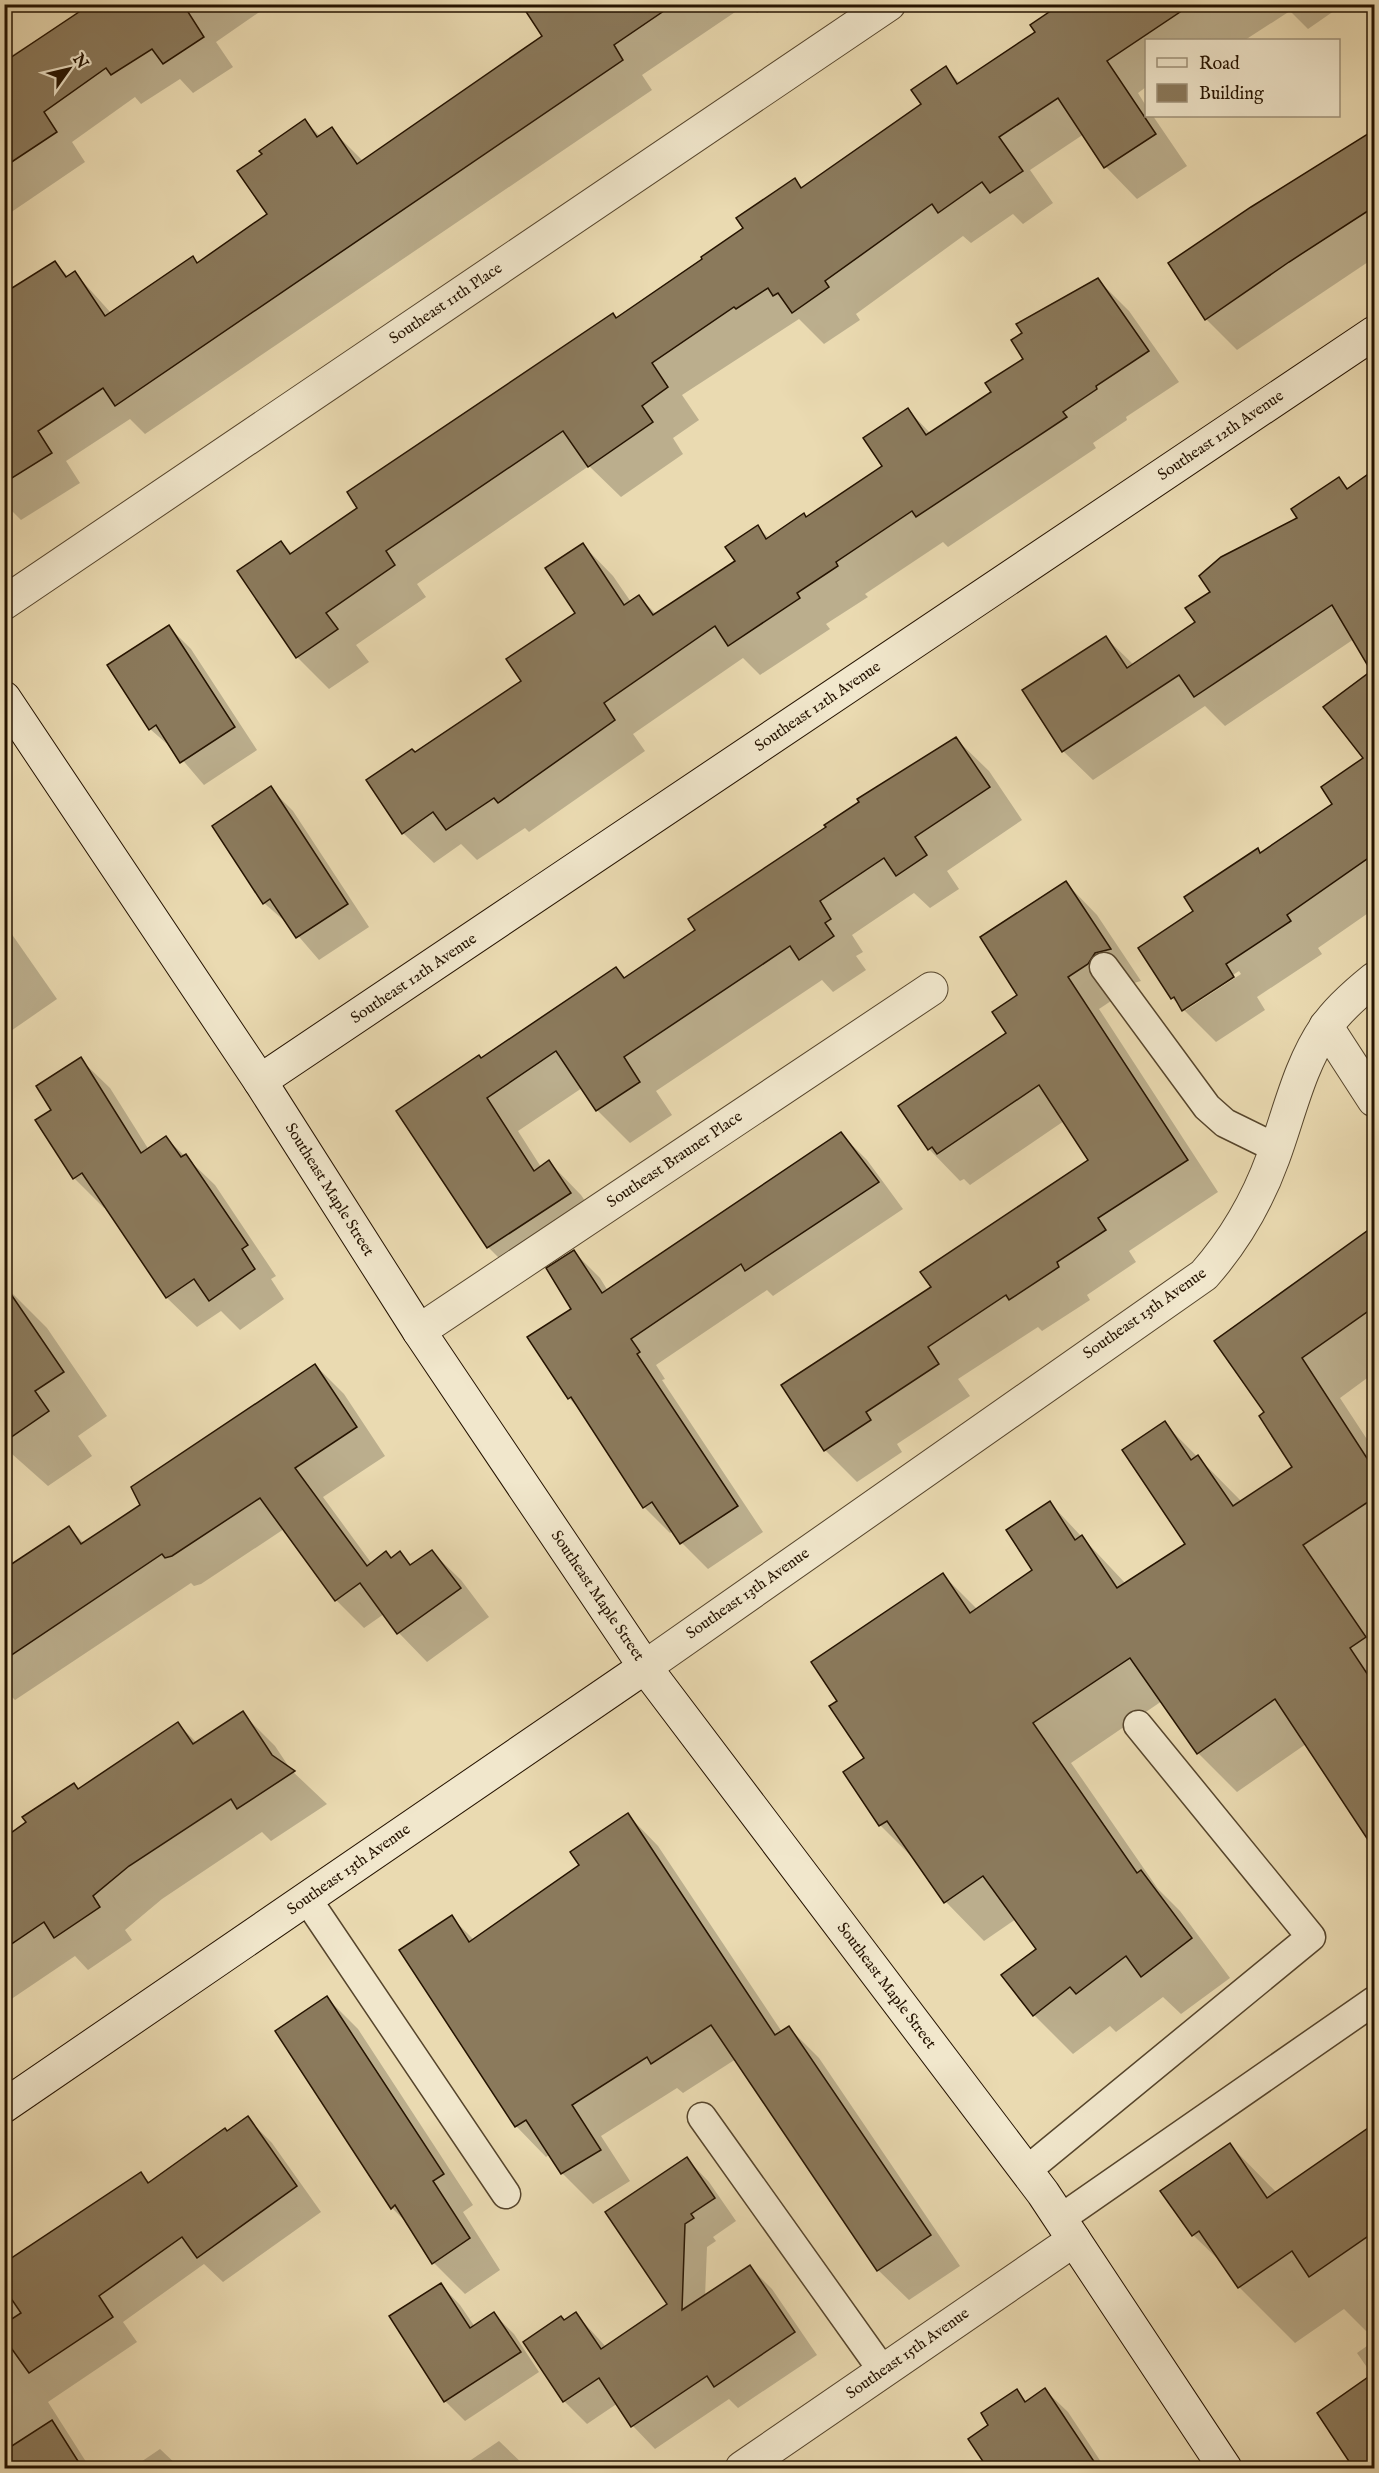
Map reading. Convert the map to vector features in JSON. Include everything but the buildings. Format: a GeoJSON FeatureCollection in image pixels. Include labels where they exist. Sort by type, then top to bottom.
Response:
{"type":"FeatureCollection","features":[{"type":"Feature","properties":{"kind":"street","name":"Southeast 11th Place"},"geometry":{"type":"LineString","coordinates":[[4,603],[889,4]]}},
{"type":"Feature","properties":{"kind":"street","name":"Southeast 12th Avenue"},"geometry":{"type":"LineString","coordinates":[[260,1081],[1374,333]]}},
{"type":"Feature","properties":{"kind":"street","name":"Southeast Maple Street"},"geometry":{"type":"LineString","coordinates":[[4,698],[260,1081],[419,1331],[645,1667],[1026,2171],[1067,2229],[1225,2469]]}},
{"type":"Feature","properties":{"kind":"street","name":"Southeast 13th Avenue"},"geometry":{"type":"LineString","coordinates":[[4,2106],[645,1667],[1204,1275],[1230,1245],[1253,1205],[1301,1076],[1326,1026],[1374,979]]}},
{"type":"Feature","properties":{"kind":"street","name":"Southeast Brauner Place"},"geometry":{"type":"LineString","coordinates":[[419,1331],[931,989]]}},
{"type":"Feature","properties":{"kind":"street"},"geometry":{"type":"LineString","coordinates":[[1326,1026],[1374,1100]]}},
{"type":"Feature","properties":{"kind":"street","name":"Southeast 15th Avenue"},"geometry":{"type":"LineString","coordinates":[[742,2469],[883,2371],[1067,2229]]}},
{"type":"Feature","properties":{"kind":"lane"},"geometry":{"type":"LineString","coordinates":[[1104,968],[1207,1107],[1225,1123],[1276,1148]]}},
{"type":"Feature","properties":{"kind":"lane"},"geometry":{"type":"LineString","coordinates":[[1026,2171],[1311,1937],[1138,1725]]}},
{"type":"Feature","properties":{"kind":"lane"},"geometry":{"type":"LineString","coordinates":[[308,1899],[506,2194]]}},
{"type":"Feature","properties":{"kind":"lane"},"geometry":{"type":"LineString","coordinates":[[1067,2229],[1374,2001]]}},
{"type":"Feature","properties":{"kind":"lane"},"geometry":{"type":"LineString","coordinates":[[702,2117],[883,2371]]}}]}
